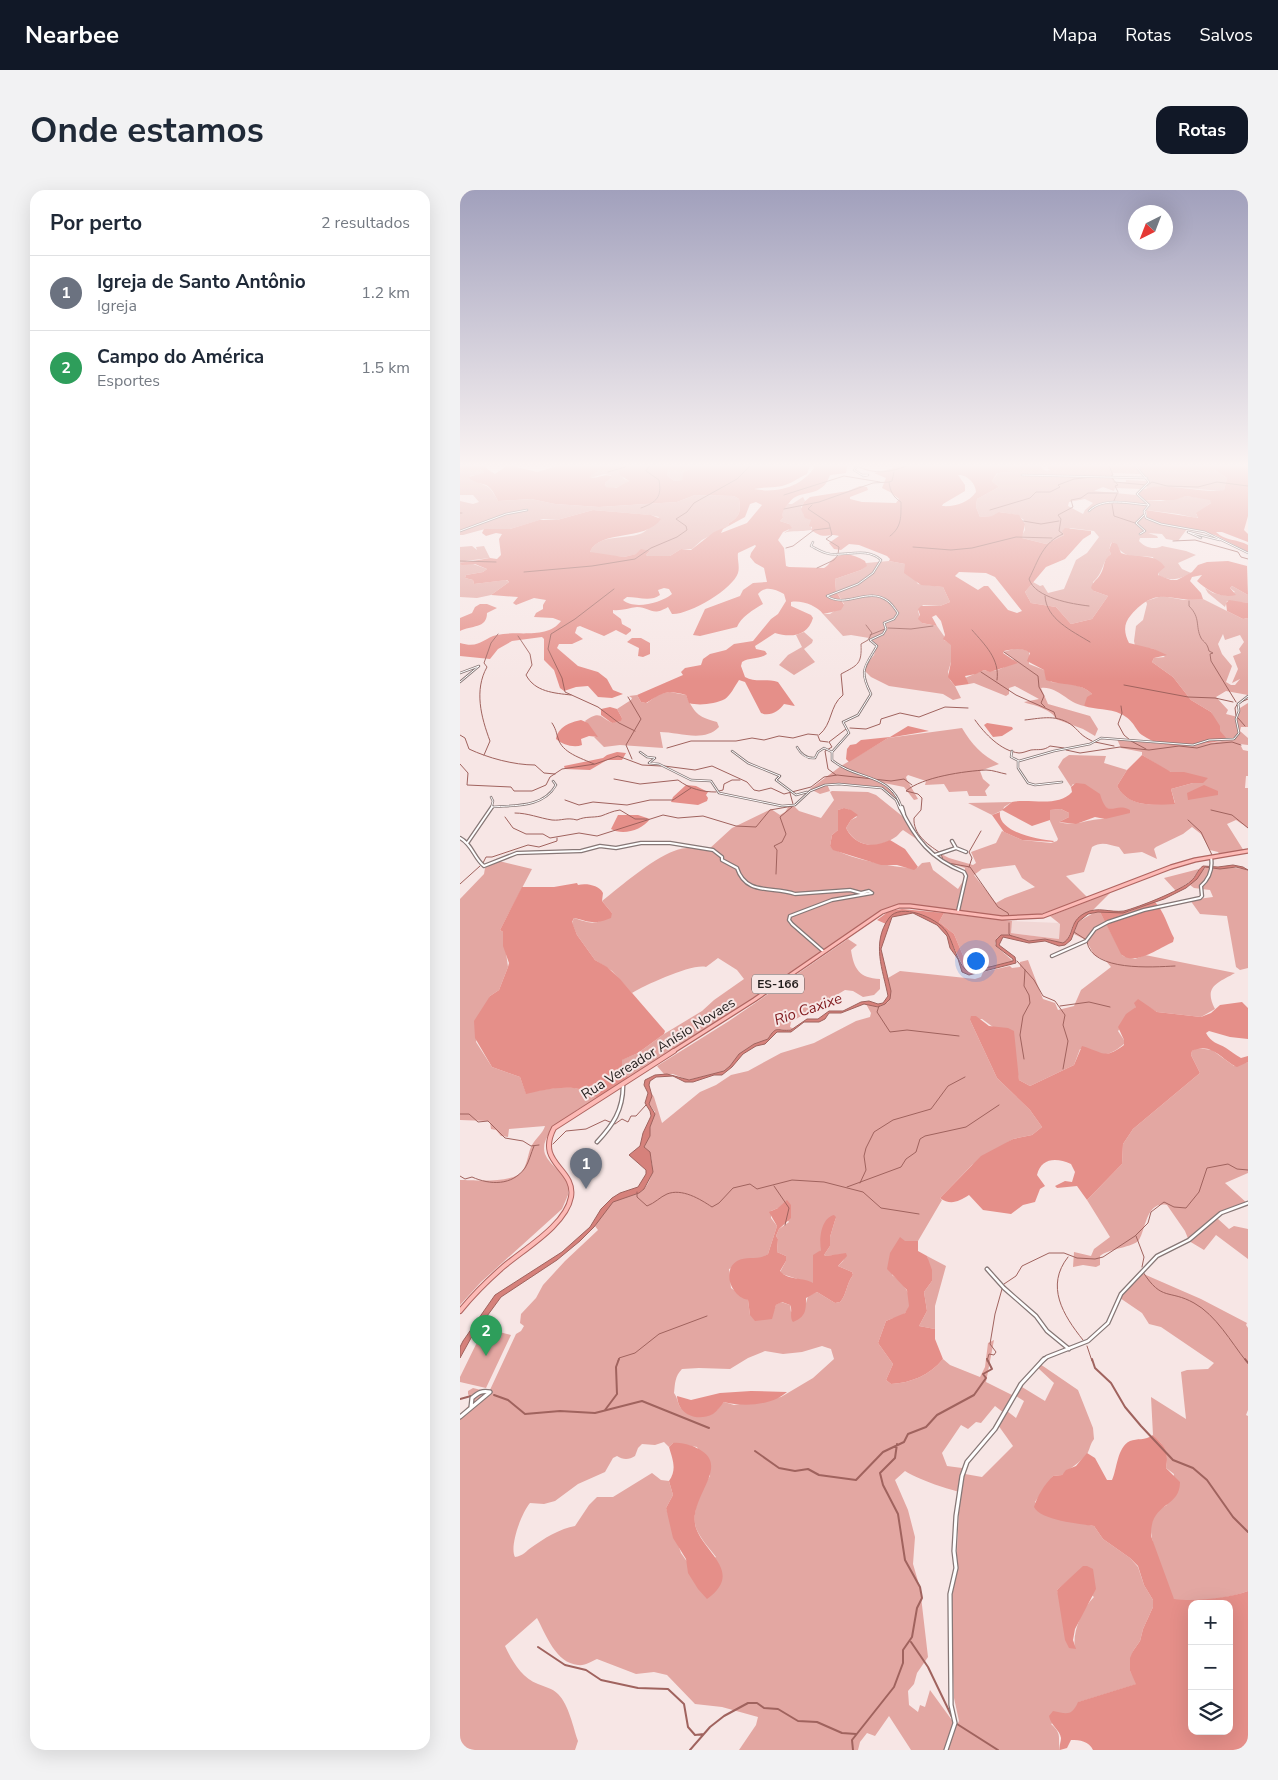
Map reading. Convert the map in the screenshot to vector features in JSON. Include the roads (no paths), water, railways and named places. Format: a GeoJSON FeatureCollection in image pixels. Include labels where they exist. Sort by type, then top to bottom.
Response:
{"type":"FeatureCollection","features":[{"type":"Feature","properties":{"kind":"main road"},"geometry":{"type":"LineString","coordinates":[[1213,536],[1248,553]]}},
{"type":"Feature","properties":{"kind":"main road","name":"Rua Vereador Anísio Novaes"},"geometry":{"type":"LineString","coordinates":[[460,1311],[488,1279],[552,1226],[570,1206],[571,1185],[550,1157],[546,1147],[551,1133],[569,1118],[825,953],[882,912],[890,908],[910,906],[1002,918],[1043,916],[1171,868],[1211,857],[1248,851]]}},
{"type":"Feature","properties":{"kind":"street"},"geometry":{"type":"LineString","coordinates":[[1196,536],[1201,538]]}},
{"type":"Feature","properties":{"kind":"street"},"geometry":{"type":"LineString","coordinates":[[1204,536],[1225,541]]}},
{"type":"Feature","properties":{"kind":"street"},"geometry":{"type":"LineString","coordinates":[[812,542],[810,546],[827,554],[869,554],[878,556],[881,560],[877,571],[859,584],[849,589],[832,593],[828,597],[834,600],[848,601],[868,594],[887,600],[899,614],[894,619],[884,623],[886,629],[883,634],[870,640],[877,645],[874,655],[866,665],[863,678],[870,690],[870,697],[858,715],[843,722],[849,730],[832,752],[832,760],[834,763],[872,779],[894,791],[901,803],[909,827],[922,844],[946,865],[964,872],[966,876],[958,912]]}},
{"type":"Feature","properties":{"kind":"street"},"geometry":{"type":"LineString","coordinates":[[460,674],[474,666],[479,666],[468,678],[460,682]]}},
{"type":"Feature","properties":{"kind":"street"},"geometry":{"type":"LineString","coordinates":[[1012,751],[1012,757],[1019,760],[1090,744],[1101,738],[1193,745],[1210,740],[1234,739],[1239,733],[1236,722],[1239,711],[1238,705],[1248,696]]}},
{"type":"Feature","properties":{"kind":"street"},"geometry":{"type":"LineString","coordinates":[[797,746],[802,755],[812,759],[815,758],[821,749],[827,749],[832,752]]}},
{"type":"Feature","properties":{"kind":"street"},"geometry":{"type":"LineString","coordinates":[[732,751],[738,758],[747,760],[754,766],[780,776],[776,780],[799,796],[831,784],[882,788],[896,800],[904,814]]}},
{"type":"Feature","properties":{"kind":"street"},"geometry":{"type":"LineString","coordinates":[[640,752],[647,757],[655,758],[649,763],[659,764],[691,780],[711,781],[719,793],[743,801],[790,806],[810,791]]}},
{"type":"Feature","properties":{"kind":"street"},"geometry":{"type":"LineString","coordinates":[[1019,760],[1018,768],[1028,783],[1035,785],[1062,782]]}},
{"type":"Feature","properties":{"kind":"street"},"geometry":{"type":"LineString","coordinates":[[492,807],[532,804],[552,794],[556,785],[553,781]]}},
{"type":"Feature","properties":{"kind":"street"},"geometry":{"type":"LineString","coordinates":[[468,842],[492,807],[493,801],[491,797]]}},
{"type":"Feature","properties":{"kind":"street"},"geometry":{"type":"LineString","coordinates":[[460,838],[468,842],[476,860],[484,866],[525,852],[539,854],[581,852],[600,846],[616,848],[640,843],[670,844],[713,850],[722,857],[722,860],[737,868],[740,878],[749,886],[795,894],[850,890],[861,893],[869,891],[872,893],[832,900],[790,916],[789,920],[792,924],[825,953]]}},
{"type":"Feature","properties":{"kind":"street"},"geometry":{"type":"LineString","coordinates":[[952,841],[956,848]]}},
{"type":"Feature","properties":{"kind":"street"},"geometry":{"type":"LineString","coordinates":[[935,855],[948,849],[956,848],[966,852]]}},
{"type":"Feature","properties":{"kind":"street"},"geometry":{"type":"LineString","coordinates":[[1052,956],[1086,941],[1095,929],[1108,922],[1144,910],[1200,898],[1202,896],[1201,886],[1208,880],[1212,867],[1211,857]]}},
{"type":"Feature","properties":{"kind":"street"},"geometry":{"type":"LineString","coordinates":[[597,1142],[613,1124],[622,1107],[622,1083]]}},
{"type":"Feature","properties":{"kind":"street"},"geometry":{"type":"LineString","coordinates":[[946,1750],[954,1723],[951,1705],[950,1594],[956,1568],[954,1551],[956,1516],[962,1476],[967,1462],[995,1429],[1028,1374],[1047,1357],[1088,1341],[1108,1322],[1121,1294],[1157,1256],[1189,1240],[1221,1214],[1248,1203]]}},
{"type":"Feature","properties":{"kind":"street"},"geometry":{"type":"LineString","coordinates":[[987,1269],[1004,1288],[1036,1316],[1047,1331],[1070,1349]]}},
{"type":"Feature","properties":{"kind":"street"},"geometry":{"type":"LineString","coordinates":[[460,1417],[488,1396],[490,1392],[477,1393],[472,1398],[471,1407]]}},
{"type":"Feature","properties":{"kind":"waterway"},"geometry":{"type":"LineString","coordinates":[[524,572],[592,566],[635,559],[651,548],[679,536]]}},
{"type":"Feature","properties":{"kind":"waterway"},"geometry":{"type":"LineString","coordinates":[[786,548],[793,546],[806,536]]}},
{"type":"Feature","properties":{"kind":"waterway"},"geometry":{"type":"LineString","coordinates":[[831,536],[826,539],[839,547],[838,554]]}},
{"type":"Feature","properties":{"kind":"waterway"},"geometry":{"type":"LineString","coordinates":[[1059,536],[1046,547],[1029,579],[1033,586],[1046,595],[1064,602],[1089,606]]}},
{"type":"Feature","properties":{"kind":"waterway"},"geometry":{"type":"LineString","coordinates":[[913,547],[951,550],[972,548],[1016,537],[1052,538]]}},
{"type":"Feature","properties":{"kind":"waterway"},"geometry":{"type":"LineString","coordinates":[[1173,541],[1195,540],[1238,552],[1241,557],[1248,559]]}},
{"type":"Feature","properties":{"kind":"waterway"},"geometry":{"type":"LineString","coordinates":[[817,568],[834,560],[838,555]]}},
{"type":"Feature","properties":{"kind":"waterway"},"geometry":{"type":"LineString","coordinates":[[460,561],[496,562]]}},
{"type":"Feature","properties":{"kind":"waterway"},"geometry":{"type":"LineString","coordinates":[[614,589],[575,619],[551,634],[548,649],[562,678],[565,692],[598,707],[619,723],[634,731]]}},
{"type":"Feature","properties":{"kind":"waterway"},"geometry":{"type":"LineString","coordinates":[[1045,596],[1046,604],[1055,618],[1068,629],[1090,642]]}},
{"type":"Feature","properties":{"kind":"waterway"},"geometry":{"type":"LineString","coordinates":[[1189,601],[1189,606],[1195,614],[1201,638],[1209,651],[1213,653],[1210,654],[1211,661],[1236,702]]}},
{"type":"Feature","properties":{"kind":"waterway"},"geometry":{"type":"LineString","coordinates":[[866,625],[872,633],[871,635]]}},
{"type":"Feature","properties":{"kind":"waterway"},"geometry":{"type":"LineString","coordinates":[[888,628],[911,629],[933,626]]}},
{"type":"Feature","properties":{"kind":"waterway"},"geometry":{"type":"LineString","coordinates":[[871,635],[885,629]]}},
{"type":"Feature","properties":{"kind":"waterway"},"geometry":{"type":"LineString","coordinates":[[972,630],[994,659],[997,680]]}},
{"type":"Feature","properties":{"kind":"waterway"},"geometry":{"type":"LineString","coordinates":[[484,755],[490,741],[480,704],[481,685],[487,667],[484,663],[491,643],[498,634]]}},
{"type":"Feature","properties":{"kind":"waterway"},"geometry":{"type":"LineString","coordinates":[[819,735],[827,726],[835,704],[843,695],[841,674],[858,663],[861,656],[861,644],[868,640],[871,635]]}},
{"type":"Feature","properties":{"kind":"waterway"},"geometry":{"type":"LineString","coordinates":[[518,636],[530,654],[532,665],[526,675],[530,681],[546,691],[571,695]]}},
{"type":"Feature","properties":{"kind":"waterway"},"geometry":{"type":"LineString","coordinates":[[1004,652],[1038,676],[1039,687],[1044,696],[1041,703],[1045,707]]}},
{"type":"Feature","properties":{"kind":"waterway"},"geometry":{"type":"LineString","coordinates":[[981,672],[1016,695],[1054,712],[1056,718]]}},
{"type":"Feature","properties":{"kind":"waterway"},"geometry":{"type":"LineString","coordinates":[[1124,685],[1188,697],[1215,698],[1233,702]]}},
{"type":"Feature","properties":{"kind":"waterway"},"geometry":{"type":"LineString","coordinates":[[628,697],[641,719],[634,731]]}},
{"type":"Feature","properties":{"kind":"waterway"},"geometry":{"type":"LineString","coordinates":[[1241,702],[1248,699]]}},
{"type":"Feature","properties":{"kind":"waterway"},"geometry":{"type":"LineString","coordinates":[[1236,716],[1235,708],[1238,703]]}},
{"type":"Feature","properties":{"kind":"waterway"},"geometry":{"type":"LineString","coordinates":[[1121,706],[1122,713],[1118,724],[1124,735],[1130,740]]}},
{"type":"Feature","properties":{"kind":"waterway"},"geometry":{"type":"LineString","coordinates":[[850,728],[866,729],[880,724],[881,719],[900,713],[919,717],[945,707],[968,708]]}},
{"type":"Feature","properties":{"kind":"waterway"},"geometry":{"type":"LineString","coordinates":[[1025,720],[1056,718]]}},
{"type":"Feature","properties":{"kind":"waterway"},"geometry":{"type":"LineString","coordinates":[[1056,718],[1067,722],[1092,741]]}},
{"type":"Feature","properties":{"kind":"waterway"},"geometry":{"type":"LineString","coordinates":[[1238,718],[1245,726]]}},
{"type":"Feature","properties":{"kind":"waterway"},"geometry":{"type":"LineString","coordinates":[[975,720],[994,741],[1012,752],[1020,753],[1050,746],[1064,748]]}},
{"type":"Feature","properties":{"kind":"waterway"},"geometry":{"type":"LineString","coordinates":[[552,723],[563,748],[594,764]]}},
{"type":"Feature","properties":{"kind":"waterway"},"geometry":{"type":"LineString","coordinates":[[836,775],[828,769],[825,751],[832,747],[829,742],[846,729]]}},
{"type":"Feature","properties":{"kind":"waterway"},"geometry":{"type":"LineString","coordinates":[[632,759],[626,745],[634,731]]}},
{"type":"Feature","properties":{"kind":"waterway"},"geometry":{"type":"LineString","coordinates":[[667,748],[691,741],[736,741],[752,738],[764,740],[779,736],[793,738],[808,734],[818,735]]}},
{"type":"Feature","properties":{"kind":"waterway"},"geometry":{"type":"LineString","coordinates":[[460,735],[465,738],[469,749],[484,755]]}},
{"type":"Feature","properties":{"kind":"waterway"},"geometry":{"type":"LineString","coordinates":[[818,736],[820,741],[828,742]]}},
{"type":"Feature","properties":{"kind":"waterway"},"geometry":{"type":"LineString","coordinates":[[1131,741],[1146,749]]}},
{"type":"Feature","properties":{"kind":"waterway"},"geometry":{"type":"LineString","coordinates":[[1095,742],[1114,746]]}},
{"type":"Feature","properties":{"kind":"waterway"},"geometry":{"type":"LineString","coordinates":[[1066,750],[1080,753],[1120,747],[1149,750],[1179,746],[1197,748],[1211,744],[1232,742],[1241,745]]}},
{"type":"Feature","properties":{"kind":"waterway"},"geometry":{"type":"LineString","coordinates":[[484,755],[510,762],[535,765],[544,773],[555,774]]}},
{"type":"Feature","properties":{"kind":"waterway"},"geometry":{"type":"LineString","coordinates":[[555,774],[562,769],[595,764],[618,756],[642,765],[661,766]]}},
{"type":"Feature","properties":{"kind":"waterway"},"geometry":{"type":"LineString","coordinates":[[460,764],[468,773],[467,785],[511,787],[514,791],[532,791],[546,785],[550,777],[555,774]]}},
{"type":"Feature","properties":{"kind":"waterway"},"geometry":{"type":"LineString","coordinates":[[664,766],[695,770],[712,766],[747,782],[754,790],[759,791],[771,788],[784,794],[811,787],[824,777],[837,775],[891,781],[904,779],[912,785]]}},
{"type":"Feature","properties":{"kind":"waterway"},"geometry":{"type":"LineString","coordinates":[[939,852],[918,834],[914,824],[914,818],[921,810],[922,798],[918,794],[906,791],[933,778],[956,773],[991,770],[1006,774]]}},
{"type":"Feature","properties":{"kind":"waterway"},"geometry":{"type":"LineString","coordinates":[[614,779],[640,784],[678,780],[696,789],[716,792]]}},
{"type":"Feature","properties":{"kind":"waterway"},"geometry":{"type":"LineString","coordinates":[[719,791],[723,790],[724,784],[732,780],[740,780]]}},
{"type":"Feature","properties":{"kind":"waterway"},"geometry":{"type":"LineString","coordinates":[[565,800],[579,805],[593,802],[627,805],[650,800],[673,800],[691,788]]}},
{"type":"Feature","properties":{"kind":"waterway"},"geometry":{"type":"LineString","coordinates":[[790,793],[793,804]]}},
{"type":"Feature","properties":{"kind":"waterway"},"geometry":{"type":"LineString","coordinates":[[505,817],[513,828],[526,834],[543,834],[550,838],[579,833],[597,836],[663,815],[678,818],[703,816],[736,826],[756,827],[770,810],[793,806]]}},
{"type":"Feature","properties":{"kind":"waterway"},"geometry":{"type":"LineString","coordinates":[[776,874],[777,850],[774,846],[782,842],[786,834],[780,817],[792,807]]}},
{"type":"Feature","properties":{"kind":"waterway"},"geometry":{"type":"LineString","coordinates":[[515,813],[552,820],[577,820],[601,816],[620,810],[635,819],[647,819]]}},
{"type":"Feature","properties":{"kind":"waterway"},"geometry":{"type":"LineString","coordinates":[[1211,810],[1232,815],[1248,828]]}},
{"type":"Feature","properties":{"kind":"waterway"},"geometry":{"type":"LineString","coordinates":[[1188,820],[1201,832],[1212,855]]}},
{"type":"Feature","properties":{"kind":"waterway"},"geometry":{"type":"LineString","coordinates":[[969,867],[972,858],[969,852],[981,831]]}},
{"type":"Feature","properties":{"kind":"waterway"},"geometry":{"type":"LineString","coordinates":[[483,863],[486,857],[492,857],[528,845],[539,847],[557,841],[557,838]]}},
{"type":"Feature","properties":{"kind":"waterway"},"geometry":{"type":"LineString","coordinates":[[941,854],[944,862]]}},
{"type":"Feature","properties":{"kind":"waterway"},"geometry":{"type":"LineString","coordinates":[[948,863],[969,867]]}},
{"type":"Feature","properties":{"kind":"waterway"},"geometry":{"type":"LineString","coordinates":[[460,884],[480,866]]}},
{"type":"Feature","properties":{"kind":"waterway"},"geometry":{"type":"LineString","coordinates":[[969,867],[998,907],[1008,913],[1009,916]]}},
{"type":"Feature","properties":{"kind":"waterway"},"geometry":{"type":"LineString","coordinates":[[1009,923],[1009,934],[1011,936]]}},
{"type":"Feature","properties":{"kind":"waterway"},"geometry":{"type":"LineString","coordinates":[[1074,932],[1085,939]]}},
{"type":"Feature","properties":{"kind":"waterway"},"geometry":{"type":"LineString","coordinates":[[1087,942],[1091,952],[1100,959],[1111,963],[1139,967],[1175,966]]}},
{"type":"Feature","properties":{"kind":"waterway"},"geometry":{"type":"LineString","coordinates":[[1017,961],[1034,980],[1043,996],[1055,1001],[1065,1015],[1063,1025],[1068,1041],[1063,1069]]}},
{"type":"Feature","properties":{"kind":"waterway"},"geometry":{"type":"LineString","coordinates":[[1024,1059],[1020,1035],[1023,1016],[1030,1003],[1029,995],[1024,986],[1025,970]]}},
{"type":"Feature","properties":{"kind":"waterway"},"geometry":{"type":"LineString","coordinates":[[1060,1006],[1089,1002],[1110,1007]]}},
{"type":"Feature","properties":{"kind":"waterway"},"geometry":{"type":"LineString","coordinates":[[879,1006],[877,1012],[890,1032],[907,1030],[959,1036]]}},
{"type":"Feature","properties":{"kind":"waterway"},"geometry":{"type":"LineString","coordinates":[[860,1182],[866,1170],[864,1156],[866,1148],[874,1132],[893,1120],[931,1109],[948,1086],[965,1077]]}},
{"type":"Feature","properties":{"kind":"waterway"},"geometry":{"type":"LineString","coordinates":[[553,1144],[566,1131],[586,1129],[605,1120],[615,1124],[622,1119],[628,1122],[631,1116],[636,1116],[646,1105]]}},
{"type":"Feature","properties":{"kind":"waterway"},"geometry":{"type":"LineString","coordinates":[[860,1182],[901,1167],[906,1159],[916,1152],[920,1139],[925,1136],[966,1127],[999,1105]]}},
{"type":"Feature","properties":{"kind":"waterway"},"geometry":{"type":"LineString","coordinates":[[460,1114],[469,1114],[478,1122],[488,1121],[505,1138],[523,1141],[531,1146],[539,1145]]}},
{"type":"Feature","properties":{"kind":"waterway"},"geometry":{"type":"LineString","coordinates":[[460,1176],[465,1179],[472,1177],[493,1182],[507,1181],[520,1174],[525,1168],[534,1146]]}},
{"type":"Feature","properties":{"kind":"waterway"},"geometry":{"type":"LineString","coordinates":[[1004,1284],[1016,1276],[1022,1266],[1049,1253],[1064,1253],[1077,1258],[1095,1259],[1103,1257],[1135,1236],[1148,1223],[1151,1212],[1164,1202],[1174,1207],[1186,1208],[1199,1192],[1207,1168],[1228,1164],[1237,1169],[1248,1170]]}},
{"type":"Feature","properties":{"kind":"waterway"},"geometry":{"type":"LineString","coordinates":[[637,1192],[637,1197],[647,1206],[667,1194],[679,1192],[685,1193],[712,1207],[719,1203],[733,1188],[750,1184],[757,1189],[792,1180],[824,1182],[863,1192],[881,1208],[919,1214]]}},
{"type":"Feature","properties":{"kind":"waterway"},"geometry":{"type":"LineString","coordinates":[[847,1187],[860,1182]]}},
{"type":"Feature","properties":{"kind":"waterway"},"geometry":{"type":"LineString","coordinates":[[774,1186],[789,1208],[785,1225]]}},
{"type":"Feature","properties":{"kind":"waterway"},"geometry":{"type":"LineString","coordinates":[[1136,1236],[1144,1257],[1142,1267]]}},
{"type":"Feature","properties":{"kind":"waterway"},"geometry":{"type":"LineString","coordinates":[[1068,1257],[1061,1268],[1057,1289],[1063,1310],[1083,1340]]}},
{"type":"Feature","properties":{"kind":"waterway"},"geometry":{"type":"LineString","coordinates":[[1143,1272],[1155,1288],[1166,1294],[1194,1303],[1209,1314],[1223,1329],[1246,1361]]}},
{"type":"Feature","properties":{"kind":"waterway"},"geometry":{"type":"LineString","coordinates":[[987,1360],[989,1354],[994,1355],[996,1352],[990,1344],[995,1314],[1002,1289]]}},
{"type":"Feature","properties":{"kind":"waterway"},"geometry":{"type":"LineString","coordinates":[[618,1361],[619,1358],[635,1353],[659,1334],[707,1316]]}},
{"type":"Feature","properties":{"kind":"waterway"},"geometry":{"type":"LineString","coordinates":[[1087,1346],[1092,1361]]}},
{"type":"Feature","properties":{"kind":"waterway"},"geometry":{"type":"LineString","coordinates":[[605,1410],[617,1394],[616,1367],[619,1359]]}},
{"type":"Feature","properties":{"kind":"waterway"},"geometry":{"type":"LineString","coordinates":[[1092,1359],[1095,1368],[1111,1383],[1125,1407],[1141,1426],[1173,1460],[1193,1468],[1207,1480],[1233,1517],[1248,1532]]}},
{"type":"Feature","properties":{"kind":"waterway"},"geometry":{"type":"LineString","coordinates":[[1245,1359],[1248,1363]]}},
{"type":"Feature","properties":{"kind":"waterway"},"geometry":{"type":"LineString","coordinates":[[897,1445],[904,1442],[908,1434],[926,1427],[937,1415],[974,1395],[986,1378],[983,1374],[992,1369],[987,1360]]}},
{"type":"Feature","properties":{"kind":"waterway"},"geometry":{"type":"LineString","coordinates":[[494,1395],[508,1400],[525,1414],[560,1411],[595,1413],[642,1401],[709,1428]]}},
{"type":"Feature","properties":{"kind":"waterway"},"geometry":{"type":"LineString","coordinates":[[460,1399],[471,1396]]}},
{"type":"Feature","properties":{"kind":"waterway"},"geometry":{"type":"LineString","coordinates":[[755,1451],[779,1468],[795,1471],[808,1469],[819,1475],[856,1480],[883,1452],[897,1445]]}},
{"type":"Feature","properties":{"kind":"waterway"},"geometry":{"type":"LineString","coordinates":[[853,1750],[852,1740],[894,1687],[903,1663],[903,1650],[912,1637],[917,1608],[922,1598],[920,1587],[905,1560],[898,1514],[883,1485],[880,1473],[895,1458],[897,1445]]}},
{"type":"Feature","properties":{"kind":"waterway"},"geometry":{"type":"LineString","coordinates":[[911,1642],[928,1667],[952,1717]]}},
{"type":"Feature","properties":{"kind":"waterway"},"geometry":{"type":"LineString","coordinates":[[538,1647],[565,1665],[586,1670],[601,1680],[638,1688],[668,1689],[684,1704],[688,1727],[695,1735],[704,1734]]}},
{"type":"Feature","properties":{"kind":"waterway"},"geometry":{"type":"LineString","coordinates":[[704,1734],[724,1716],[748,1703],[757,1703],[764,1708],[778,1709],[798,1721],[817,1722],[842,1733],[856,1734]]}},
{"type":"Feature","properties":{"kind":"waterway"},"geometry":{"type":"LineString","coordinates":[[957,1724],[998,1750]]}},
{"type":"Feature","properties":{"kind":"waterway"},"geometry":{"type":"LineString","coordinates":[[690,1750],[704,1734]]}},
{"type":"Feature","properties":{"kind":"place","name":"Igreja de Santo Antônio"},"geometry":{"type":"Point","coordinates":[586,1189]}},
{"type":"Feature","properties":{"kind":"place","name":"Campo do América"},"geometry":{"type":"Point","coordinates":[486,1356]}},
{"type":"Feature","properties":{"kind":"water label","name":"Rio Caxixe"},"geometry":{"type":"Point","coordinates":[808,1009]}}]}
